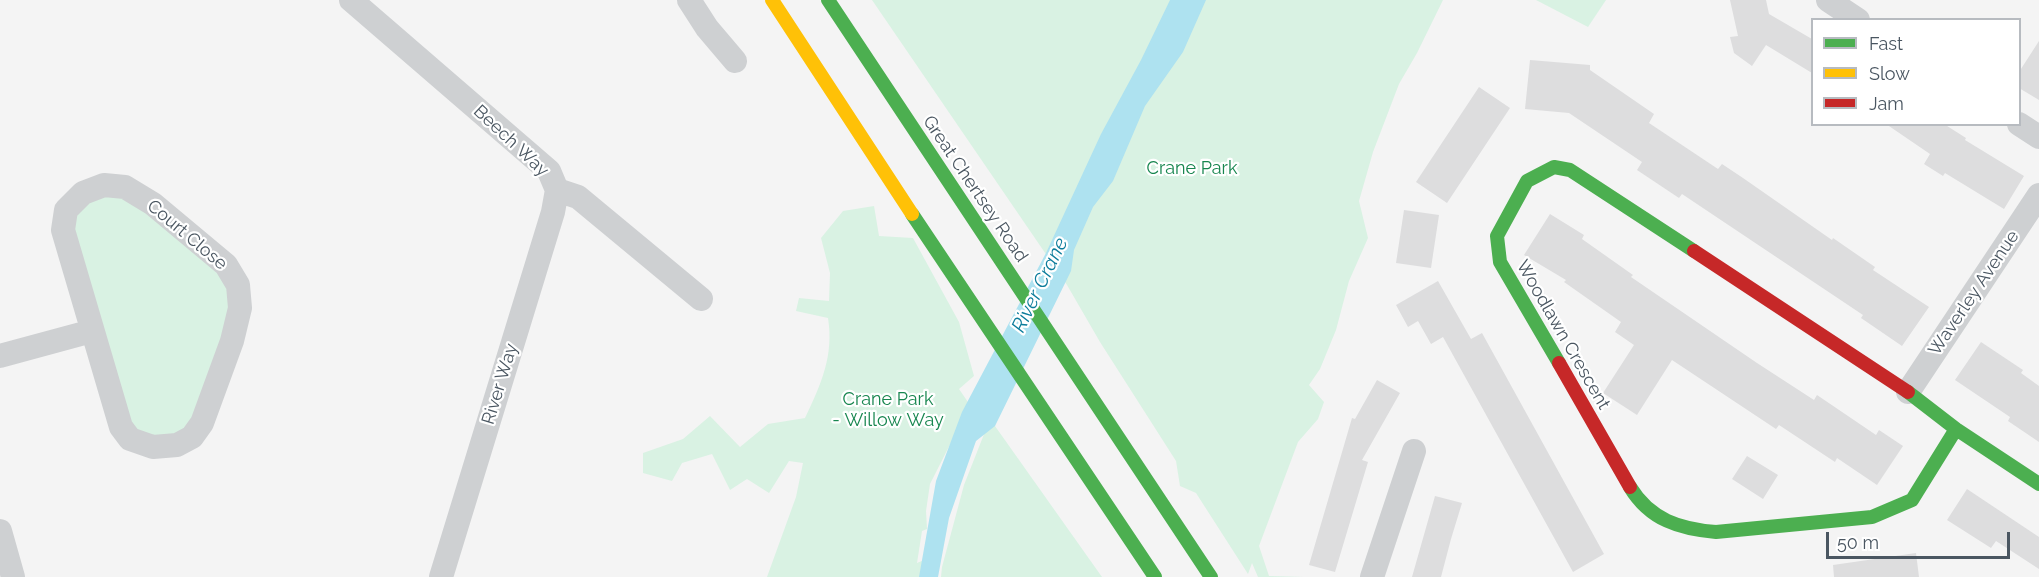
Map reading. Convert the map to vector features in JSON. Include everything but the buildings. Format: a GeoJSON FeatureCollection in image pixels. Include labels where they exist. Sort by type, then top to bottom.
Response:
{"type":"FeatureCollection","features":[{"type":"Feature","properties":{"kind":"main road"},"geometry":{"type":"LineString","coordinates":[[772,0],[954,278],[1155,577]]}},
{"type":"Feature","properties":{"kind":"main road","name":"Great Chertsey Road"},"geometry":{"type":"LineString","coordinates":[[828,0],[1211,577]]}},
{"type":"Feature","properties":{"kind":"main road","name":"Woodlawn Crescent"},"geometry":{"type":"LineString","coordinates":[[1956,429],[1912,501],[1872,517],[1716,532],[1691,530],[1663,520],[1637,498],[1631,488],[1500,262],[1497,236],[1527,181],[1554,167],[1570,170],[1908,392],[1956,429],[2039,484]]}},
{"type":"Feature","properties":{"kind":"street","name":"Beech Way"},"geometry":{"type":"LineString","coordinates":[[351,0],[549,171],[556,190],[578,197],[701,298]]}},
{"type":"Feature","properties":{"kind":"street"},"geometry":{"type":"LineString","coordinates":[[689,0],[707,28],[735,61]]}},
{"type":"Feature","properties":{"kind":"street"},"geometry":{"type":"LineString","coordinates":[[1828,0],[1855,18]]}},
{"type":"Feature","properties":{"kind":"street"},"geometry":{"type":"LineString","coordinates":[[2021,125],[2039,137]]}},
{"type":"Feature","properties":{"kind":"street","name":"Court Close"},"geometry":{"type":"LineString","coordinates":[[104,185],[125,187],[153,204],[226,265],[238,285],[240,308],[232,341],[202,423],[192,437],[177,445],[153,447],[130,439],[121,427],[92,331],[63,230],[66,210],[83,193],[104,185]]}},
{"type":"Feature","properties":{"kind":"street","name":"River Way"},"geometry":{"type":"LineString","coordinates":[[443,577],[553,212],[556,190]]}},
{"type":"Feature","properties":{"kind":"street","name":"Waverley Avenue"},"geometry":{"type":"LineString","coordinates":[[1908,392],[2039,195]]}},
{"type":"Feature","properties":{"kind":"street"},"geometry":{"type":"LineString","coordinates":[[0,356],[92,331]]}},
{"type":"Feature","properties":{"kind":"street"},"geometry":{"type":"LineString","coordinates":[[1372,577],[1414,451]]}},
{"type":"Feature","properties":{"kind":"street"},"geometry":{"type":"LineString","coordinates":[[0,531],[13,577]]}},
{"type":"Feature","properties":{"kind":"green space","name":"Crane Park"},"geometry":{"type":"Polygon","coordinates":[[[872,0],[1443,0],[1399,84],[1373,152],[1359,201],[1368,238],[1349,281],[1336,330],[1320,369],[1309,385],[1324,402],[1318,419],[1298,442],[1259,546],[1269,576],[1304,577],[1258,577],[1252,563],[1248,574],[1196,493],[1180,486],[1176,461],[1100,342],[1067,285],[872,0]]]}},
{"type":"Feature","properties":{"kind":"green space"},"geometry":{"type":"Polygon","coordinates":[[[1536,0],[1606,0],[1588,27],[1536,0]]]}},
{"type":"Feature","properties":{"kind":"green space"},"geometry":{"type":"Polygon","coordinates":[[[125,187],[238,285],[192,437],[130,439],[66,210],[125,187]]]}},
{"type":"Feature","properties":{"kind":"green space","name":"Crane Park - Willow Way"},"geometry":{"type":"Polygon","coordinates":[[[874,206],[879,236],[913,238],[959,322],[974,376],[959,389],[970,405],[930,484],[926,511],[927,529],[922,531],[917,563],[924,560],[923,577],[767,577],[796,497],[803,463],[789,461],[769,493],[747,479],[730,490],[712,454],[682,463],[672,481],[643,473],[643,453],[683,439],[710,416],[740,447],[768,424],[805,418],[825,370],[829,332],[828,318],[796,311],[799,298],[829,301],[830,273],[821,238],[843,211],[874,206]]]}},
{"type":"Feature","properties":{"kind":"green space"},"geometry":{"type":"Polygon","coordinates":[[[990,419],[1102,577],[941,577],[964,485],[990,419]]]}},
{"type":"Feature","properties":{"kind":"water","name":"River Crane"},"geometry":{"type":"Polygon","coordinates":[[[1170,0],[1206,0],[1183,52],[1145,106],[1113,181],[1093,207],[1074,250],[1071,271],[995,426],[976,441],[949,518],[938,577],[919,577],[936,481],[962,412],[1046,253],[1101,134],[1170,0]]]}},
{"type":"Feature","properties":{"kind":"traffic: fast"},"geometry":{"type":"LineString","coordinates":[[828,0],[1211,577]]}},
{"type":"Feature","properties":{"kind":"traffic: fast"},"geometry":{"type":"LineString","coordinates":[[1559,363],[1500,262],[1497,236],[1527,181],[1554,167],[1570,170],[1694,251]]}},
{"type":"Feature","properties":{"kind":"traffic: fast"},"geometry":{"type":"LineString","coordinates":[[912,214],[1155,577]]}},
{"type":"Feature","properties":{"kind":"traffic: fast"},"geometry":{"type":"LineString","coordinates":[[1908,392],[1956,429],[2039,484]]}},
{"type":"Feature","properties":{"kind":"traffic: fast"},"geometry":{"type":"LineString","coordinates":[[1630,487],[1647,508],[1657,515],[1678,525],[1703,531],[1716,532],[1872,517],[1912,500],[1956,429]]}},
{"type":"Feature","properties":{"kind":"traffic: slow"},"geometry":{"type":"LineString","coordinates":[[772,0],[912,214]]}},
{"type":"Feature","properties":{"kind":"traffic: jam"},"geometry":{"type":"LineString","coordinates":[[1694,251],[1908,392]]}},
{"type":"Feature","properties":{"kind":"traffic: jam"},"geometry":{"type":"LineString","coordinates":[[1559,363],[1630,487]]}}]}
